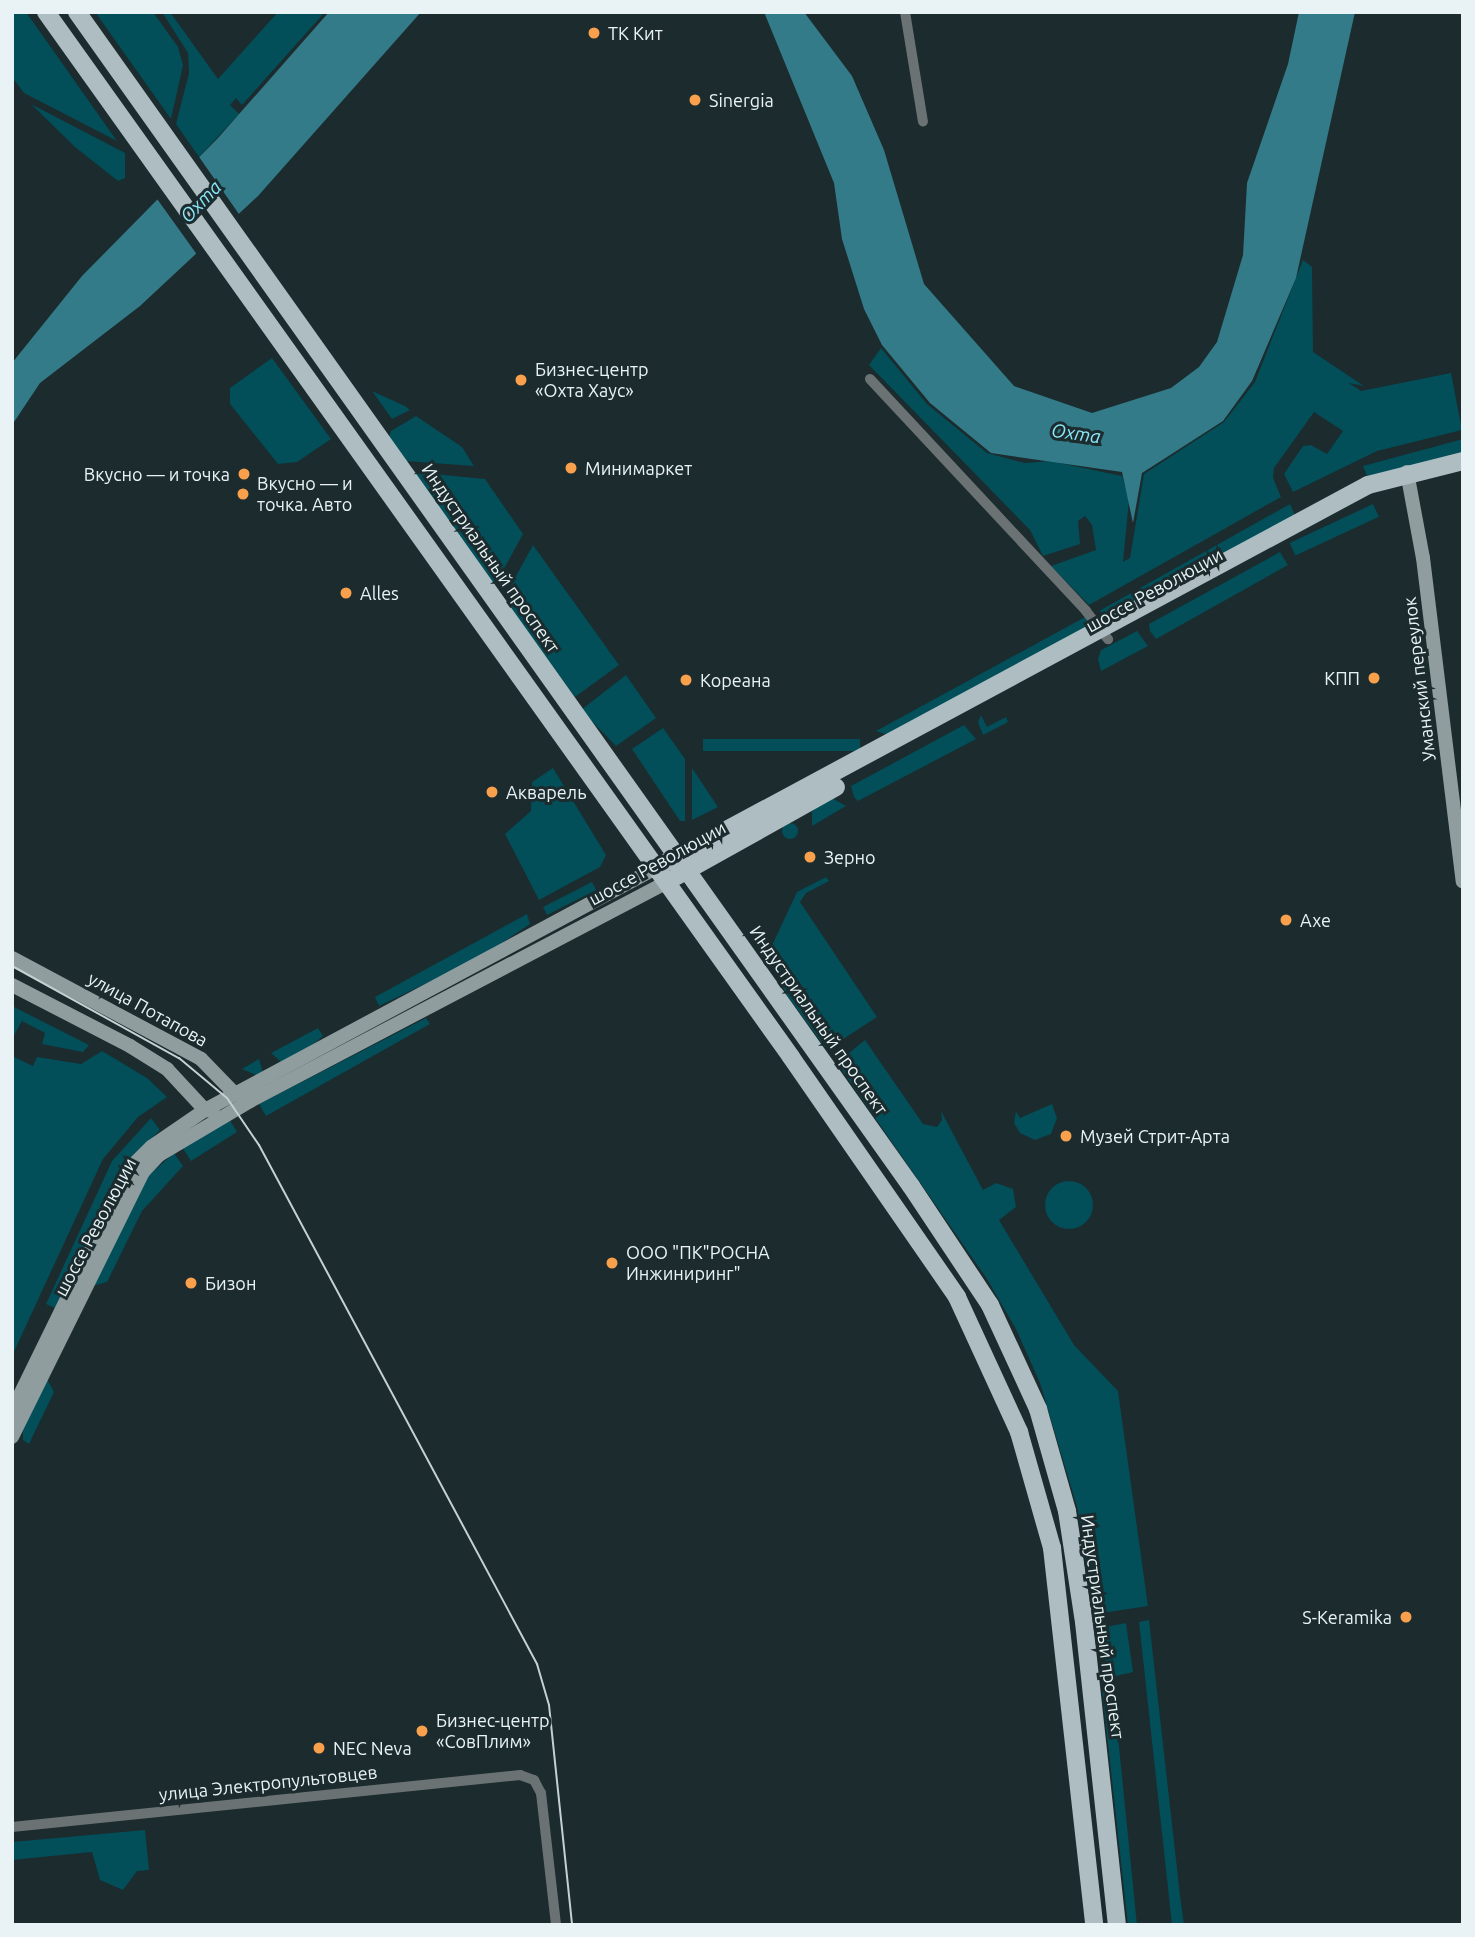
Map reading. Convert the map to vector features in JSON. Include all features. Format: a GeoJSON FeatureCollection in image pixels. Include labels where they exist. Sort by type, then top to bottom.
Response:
{"type":"FeatureCollection","features":[{"type":"Feature","properties":{"kind":"main road"},"geometry":{"type":"LineString","coordinates":[[46,12],[938,1266],[1002,1386],[1032,1472],[1052,1548],[1094,1925]]}},
{"type":"Feature","properties":{"kind":"main road"},"geometry":{"type":"LineString","coordinates":[[77,12],[184,163],[165,181]]}},
{"type":"Feature","properties":{"kind":"main road","name":"Индустриальный проспект"},"geometry":{"type":"LineString","coordinates":[[184,163],[973,1276],[1026,1378],[1058,1476],[1077,1566],[1117,1925]]}},
{"type":"Feature","properties":{"kind":"main road"},"geometry":{"type":"LineString","coordinates":[[225,265],[245,248]]}},
{"type":"Feature","properties":{"kind":"main road","name":"шоссе Революции"},"geometry":{"type":"LineString","coordinates":[[12,1437],[142,1172],[174,1143],[682,863],[1105,635],[1343,498],[1463,461]]}},
{"type":"Feature","properties":{"kind":"main road","name":"шоссе Революции"},"geometry":{"type":"LineString","coordinates":[[1408,478],[1463,473]]}},
{"type":"Feature","properties":{"kind":"main road","name":"Уманский переулок"},"geometry":{"type":"LineString","coordinates":[[1408,478],[1463,882]]}},
{"type":"Feature","properties":{"kind":"main road","name":"шоссе Революции"},"geometry":{"type":"LineString","coordinates":[[12,1410],[132,1166],[150,1147],[205,1110],[235,1094],[660,876]]}},
{"type":"Feature","properties":{"kind":"main road","name":"улица Потапова"},"geometry":{"type":"LineString","coordinates":[[12,958],[201,1059],[235,1094]]}},
{"type":"Feature","properties":{"kind":"main road"},"geometry":{"type":"LineString","coordinates":[[12,985],[167,1069],[205,1110],[228,1112],[235,1094]]}},
{"type":"Feature","properties":{"kind":"street"},"geometry":{"type":"LineString","coordinates":[[905,12],[923,122]]}},
{"type":"Feature","properties":{"kind":"street"},"geometry":{"type":"LineString","coordinates":[[870,379],[1105,635]]}},
{"type":"Feature","properties":{"kind":"street","name":"улица Электропультовцев"},"geometry":{"type":"LineString","coordinates":[[12,1827],[527,1777],[541,1793],[556,1925]]}},
{"type":"Feature","properties":{"kind":"shaded area"},"geometry":{"type":"Polygon","coordinates":[[[12,12],[26,12],[117,141],[24,93],[12,77],[12,12]]]}},
{"type":"Feature","properties":{"kind":"shaded area"},"geometry":{"type":"Polygon","coordinates":[[[95,12],[153,12],[178,47],[183,65],[171,119],[95,12]]]}},
{"type":"Feature","properties":{"kind":"shaded area"},"geometry":{"type":"Polygon","coordinates":[[[162,12],[170,12],[218,79],[278,12],[325,12],[242,105],[236,98],[230,105],[239,114],[199,157],[176,124],[189,73],[188,53],[162,12]]]}},
{"type":"Feature","properties":{"kind":"shaded area"},"geometry":{"type":"Polygon","coordinates":[[[31,104],[125,153],[125,178],[118,181],[75,147],[31,104]]]}},
{"type":"Feature","properties":{"kind":"shaded area"},"geometry":{"type":"Polygon","coordinates":[[[1303,260],[1312,267],[1313,352],[1364,386],[1349,383],[1361,391],[1451,373],[1462,430],[1377,451],[1293,492],[1284,474],[1303,446],[1311,445],[1327,454],[1343,431],[1314,412],[1274,468],[1273,478],[1281,497],[1089,605],[1051,566],[1096,550],[1092,525],[1085,516],[1078,521],[1080,544],[1043,556],[1030,530],[869,365],[881,348],[927,404],[987,453],[1025,463],[1050,461],[1122,476],[1129,500],[1123,562],[1130,558],[1144,474],[1224,422],[1255,382],[1303,260]]]}},
{"type":"Feature","properties":{"kind":"shaded area"},"geometry":{"type":"Polygon","coordinates":[[[272,358],[331,439],[297,462],[278,464],[230,404],[230,388],[272,358]]]}},
{"type":"Feature","properties":{"kind":"shaded area"},"geometry":{"type":"Polygon","coordinates":[[[372,391],[405,406],[410,410],[392,419],[372,391]]]}},
{"type":"Feature","properties":{"kind":"shaded area"},"geometry":{"type":"Polygon","coordinates":[[[416,416],[462,447],[474,466],[405,461],[389,437],[391,431],[416,416]]]}},
{"type":"Feature","properties":{"kind":"shaded area"},"geometry":{"type":"Polygon","coordinates":[[[1463,439],[1463,455],[1368,479],[1363,466],[1463,439]]]}},
{"type":"Feature","properties":{"kind":"shaded area"},"geometry":{"type":"Polygon","coordinates":[[[413,472],[485,479],[523,534],[494,587],[413,472]]]}},
{"type":"Feature","properties":{"kind":"shaded area"},"geometry":{"type":"Polygon","coordinates":[[[1290,504],[1295,515],[1108,616],[1099,611],[1290,504]]]}},
{"type":"Feature","properties":{"kind":"shaded area"},"geometry":{"type":"Polygon","coordinates":[[[1373,504],[1379,517],[1296,556],[1290,543],[1373,504]]]}},
{"type":"Feature","properties":{"kind":"shaded area"},"geometry":{"type":"Polygon","coordinates":[[[533,545],[619,665],[575,697],[512,611],[510,587],[533,545]]]}},
{"type":"Feature","properties":{"kind":"shaded area"},"geometry":{"type":"Polygon","coordinates":[[[1280,552],[1288,565],[1156,639],[1150,631],[1149,624],[1280,552]]]}},
{"type":"Feature","properties":{"kind":"shaded area"},"geometry":{"type":"Polygon","coordinates":[[[1087,616],[1087,627],[891,736],[876,731],[1087,616]]]}},
{"type":"Feature","properties":{"kind":"shaded area"},"geometry":{"type":"Polygon","coordinates":[[[1137,631],[1148,646],[1101,671],[1098,659],[1101,650],[1137,631]]]}},
{"type":"Feature","properties":{"kind":"shaded area"},"geometry":{"type":"Polygon","coordinates":[[[626,675],[656,718],[616,746],[581,710],[626,675]]]}},
{"type":"Feature","properties":{"kind":"shaded area"},"geometry":{"type":"Polygon","coordinates":[[[981,715],[987,727],[1006,717],[1008,722],[983,735],[978,722],[981,715]]]}},
{"type":"Feature","properties":{"kind":"shaded area"},"geometry":{"type":"Polygon","coordinates":[[[964,725],[976,739],[858,801],[854,797],[851,786],[964,725]]]}},
{"type":"Feature","properties":{"kind":"shaded area"},"geometry":{"type":"Polygon","coordinates":[[[663,728],[685,759],[685,821],[680,821],[632,749],[663,728]]]}},
{"type":"Feature","properties":{"kind":"shaded area"},"geometry":{"type":"Polygon","coordinates":[[[703,739],[860,739],[860,751],[703,751],[703,739]]]}},
{"type":"Feature","properties":{"kind":"shaded area"},"geometry":{"type":"Polygon","coordinates":[[[553,768],[606,855],[600,867],[539,900],[505,834],[531,811],[532,782],[553,768]]]}},
{"type":"Feature","properties":{"kind":"shaded area"},"geometry":{"type":"Polygon","coordinates":[[[692,768],[718,807],[692,820],[692,768]]]}},
{"type":"Feature","properties":{"kind":"shaded area"},"geometry":{"type":"Polygon","coordinates":[[[830,797],[846,806],[812,826],[812,811],[830,797]]]}},
{"type":"Feature","properties":{"kind":"shaded area"},"geometry":{"type":"Polygon","coordinates":[[[790,823],[796,825],[796,837],[790,839],[784,837],[782,831],[784,825],[790,823]]]}},
{"type":"Feature","properties":{"kind":"shaded area"},"geometry":{"type":"Polygon","coordinates":[[[826,877],[829,881],[806,893],[800,902],[877,1017],[834,1045],[825,1047],[786,994],[768,954],[797,892],[826,877]]]}},
{"type":"Feature","properties":{"kind":"shaded area"},"geometry":{"type":"Polygon","coordinates":[[[592,882],[596,890],[547,915],[543,907],[592,882]]]}},
{"type":"Feature","properties":{"kind":"shaded area"},"geometry":{"type":"Polygon","coordinates":[[[527,914],[530,924],[481,957],[379,1006],[375,997],[527,914]]]}},
{"type":"Feature","properties":{"kind":"shaded area"},"geometry":{"type":"Polygon","coordinates":[[[12,1006],[89,1045],[83,1052],[42,1044],[45,1033],[22,1021],[12,1039],[12,1006]]]}},
{"type":"Feature","properties":{"kind":"shaded area"},"geometry":{"type":"Polygon","coordinates":[[[426,1018],[430,1024],[266,1116],[259,1104],[426,1018]]]}},
{"type":"Feature","properties":{"kind":"shaded area"},"geometry":{"type":"Polygon","coordinates":[[[318,1028],[323,1036],[309,1048],[281,1062],[271,1053],[318,1028]]]}},
{"type":"Feature","properties":{"kind":"shaded area"},"geometry":{"type":"Polygon","coordinates":[[[865,1040],[923,1124],[937,1127],[942,1120],[941,1111],[983,1190],[996,1183],[1013,1189],[1016,1207],[999,1220],[1074,1345],[1118,1391],[1148,1606],[1102,1613],[1093,1610],[1078,1510],[1040,1383],[1016,1329],[987,1279],[837,1063],[865,1040]]]}},
{"type":"Feature","properties":{"kind":"shaded area"},"geometry":{"type":"Polygon","coordinates":[[[102,1051],[147,1078],[167,1097],[138,1117],[103,1159],[12,1356],[12,1056],[33,1066],[37,1057],[81,1064],[102,1051]]]}},
{"type":"Feature","properties":{"kind":"shaded area"},"geometry":{"type":"Polygon","coordinates":[[[259,1059],[263,1073],[256,1075],[242,1069],[259,1059]]]}},
{"type":"Feature","properties":{"kind":"shaded area"},"geometry":{"type":"Polygon","coordinates":[[[1052,1104],[1057,1118],[1051,1134],[1035,1140],[1020,1133],[1014,1123],[1016,1111],[1020,1118],[1052,1104]]]}},
{"type":"Feature","properties":{"kind":"shaded area"},"geometry":{"type":"Polygon","coordinates":[[[151,1118],[160,1130],[124,1165],[55,1308],[46,1304],[112,1161],[151,1118]]]}},
{"type":"Feature","properties":{"kind":"shaded area"},"geometry":{"type":"Polygon","coordinates":[[[230,1120],[237,1132],[191,1161],[182,1147],[230,1120]]]}},
{"type":"Feature","properties":{"kind":"shaded area"},"geometry":{"type":"Polygon","coordinates":[[[174,1153],[183,1166],[142,1211],[107,1282],[93,1286],[148,1176],[174,1153]]]}},
{"type":"Feature","properties":{"kind":"shaded area"},"geometry":{"type":"Polygon","coordinates":[[[1069,1181],[1086,1188],[1093,1205],[1086,1222],[1069,1229],[1052,1222],[1045,1205],[1052,1188],[1069,1181]]]}},
{"type":"Feature","properties":{"kind":"shaded area"},"geometry":{"type":"Polygon","coordinates":[[[47,1379],[54,1392],[29,1444],[23,1440],[23,1430],[47,1379]]]}},
{"type":"Feature","properties":{"kind":"shaded area"},"geometry":{"type":"Polygon","coordinates":[[[1149,1620],[1184,1925],[1172,1925],[1139,1622],[1149,1620]]]}},
{"type":"Feature","properties":{"kind":"shaded area"},"geometry":{"type":"Polygon","coordinates":[[[1126,1623],[1133,1672],[1112,1677],[1137,1925],[1128,1925],[1102,1689],[1110,1688],[1100,1628],[1126,1623]]]}},
{"type":"Feature","properties":{"kind":"shaded area"},"geometry":{"type":"Polygon","coordinates":[[[145,1830],[149,1870],[137,1871],[123,1890],[100,1880],[92,1852],[12,1860],[12,1842],[145,1830]]]}},
{"type":"Feature","properties":{"kind":"water","name":"Охта"},"geometry":{"type":"Polygon","coordinates":[[[329,12],[421,12],[258,196],[140,306],[40,383],[12,425],[12,363],[82,276],[218,138],[329,12]]]}},
{"type":"Feature","properties":{"kind":"water","name":"Охта"},"geometry":{"type":"Polygon","coordinates":[[[764,12],[804,12],[852,76],[884,150],[924,284],[1014,386],[1092,413],[1171,388],[1199,367],[1217,342],[1243,255],[1247,183],[1288,64],[1299,12],[1355,12],[1296,278],[1252,381],[1223,421],[1142,473],[1133,523],[1122,472],[991,453],[930,403],[882,345],[864,309],[842,239],[834,183],[764,12]]]}},
{"type":"Feature","properties":{"kind":"pier"},"geometry":{"type":"Polygon","coordinates":[[[197,154],[241,217],[198,256],[155,196],[197,154]]]}},
{"type":"Feature","properties":{"kind":"tram line"},"geometry":{"type":"LineString","coordinates":[[12,966],[179,1058],[227,1098],[259,1145],[537,1664],[549,1705],[572,1925]]}},
{"type":"Feature","properties":{"kind":"place","name":"ТК Кит"},"geometry":{"type":"Point","coordinates":[594,33]}},
{"type":"Feature","properties":{"kind":"place","name":"Sinergia"},"geometry":{"type":"Point","coordinates":[695,100]}},
{"type":"Feature","properties":{"kind":"place","name":"Бизнес-центр «Охта Хаус»"},"geometry":{"type":"Point","coordinates":[521,380]}},
{"type":"Feature","properties":{"kind":"place","name":"Минимаркет"},"geometry":{"type":"Point","coordinates":[571,468]}},
{"type":"Feature","properties":{"kind":"place","name":"Вкусно — и точка"},"geometry":{"type":"Point","coordinates":[244,474]}},
{"type":"Feature","properties":{"kind":"place","name":"Вкусно — и точка. Авто"},"geometry":{"type":"Point","coordinates":[243,494]}},
{"type":"Feature","properties":{"kind":"place","name":"Alles"},"geometry":{"type":"Point","coordinates":[346,593]}},
{"type":"Feature","properties":{"kind":"place","name":"КПП"},"geometry":{"type":"Point","coordinates":[1374,678]}},
{"type":"Feature","properties":{"kind":"place","name":"Кореана"},"geometry":{"type":"Point","coordinates":[686,680]}},
{"type":"Feature","properties":{"kind":"place","name":"Акварель"},"geometry":{"type":"Point","coordinates":[492,792]}},
{"type":"Feature","properties":{"kind":"place","name":"Зерно"},"geometry":{"type":"Point","coordinates":[810,857]}},
{"type":"Feature","properties":{"kind":"place","name":"Ахе"},"geometry":{"type":"Point","coordinates":[1286,920]}},
{"type":"Feature","properties":{"kind":"place","name":"Музей Стрит-Арта"},"geometry":{"type":"Point","coordinates":[1066,1136]}},
{"type":"Feature","properties":{"kind":"place","name":"ООО \"ПК\"РОСНА Инжиниринг\""},"geometry":{"type":"Point","coordinates":[612,1263]}},
{"type":"Feature","properties":{"kind":"place","name":"Бизон"},"geometry":{"type":"Point","coordinates":[191,1283]}},
{"type":"Feature","properties":{"kind":"place","name":"S-Keramika"},"geometry":{"type":"Point","coordinates":[1406,1617]}},
{"type":"Feature","properties":{"kind":"place","name":"Бизнес-центр «СовПлим»"},"geometry":{"type":"Point","coordinates":[422,1731]}},
{"type":"Feature","properties":{"kind":"place","name":"NEC Neva"},"geometry":{"type":"Point","coordinates":[319,1748]}}]}
